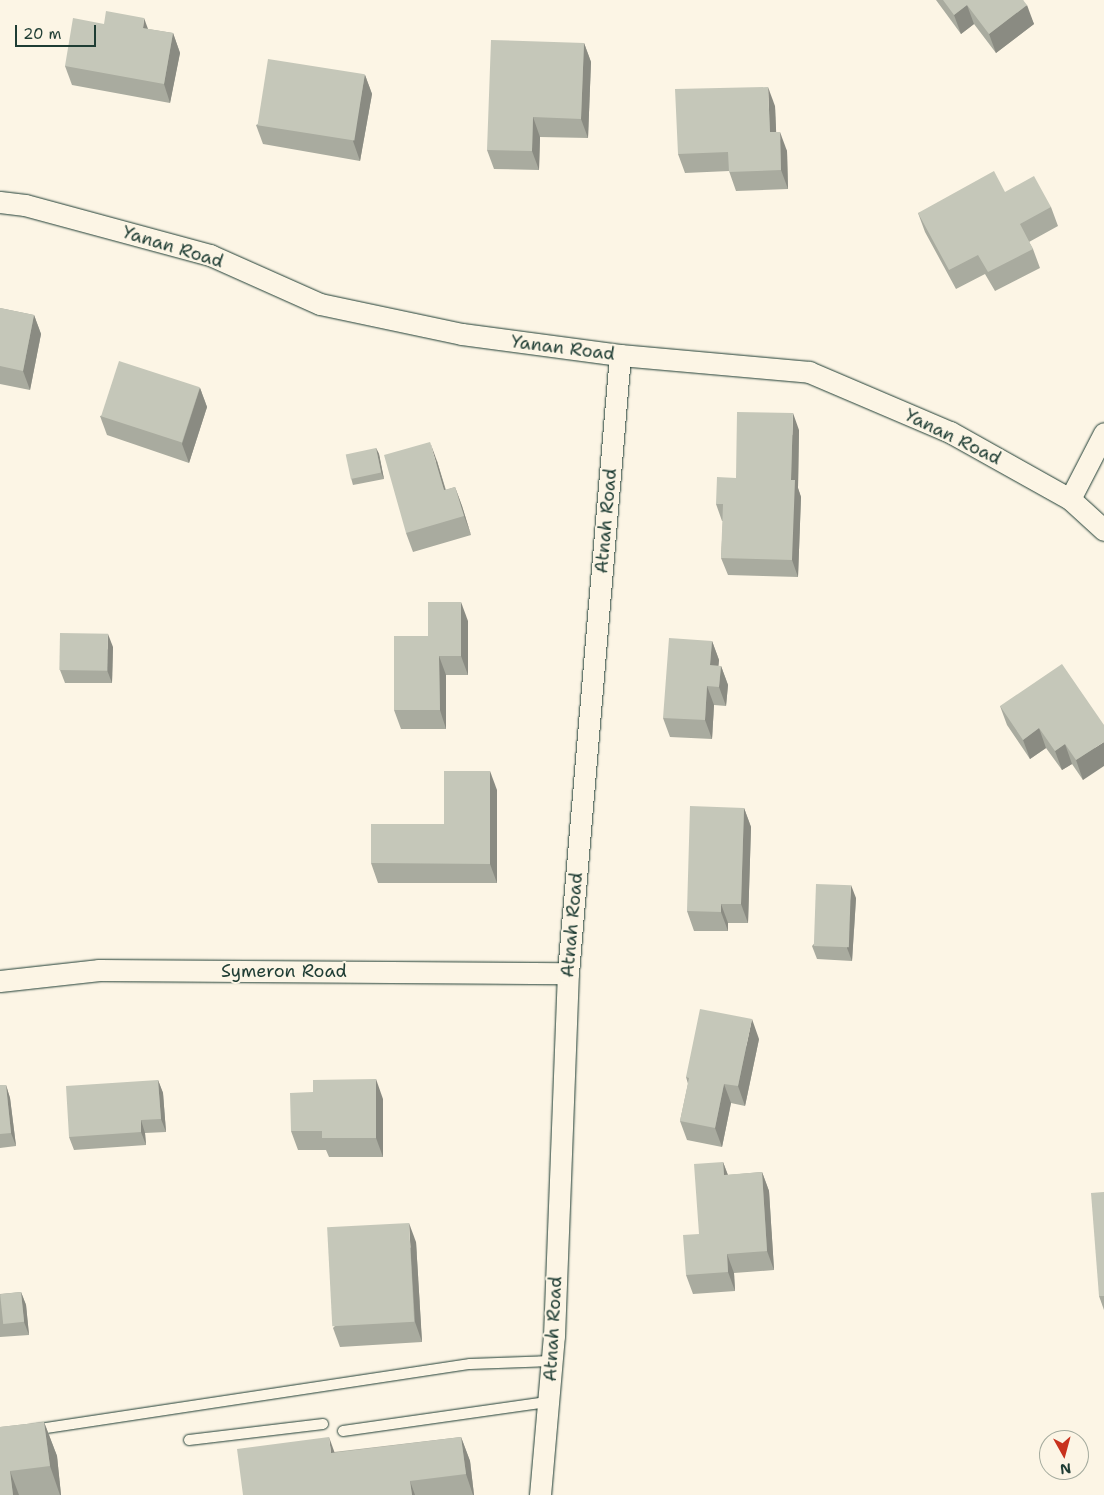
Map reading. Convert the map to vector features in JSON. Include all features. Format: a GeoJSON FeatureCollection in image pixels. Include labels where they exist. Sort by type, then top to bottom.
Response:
{"type":"FeatureCollection","features":[{"type":"Feature","properties":{"kind":"street","name":"Yanan Road"},"geometry":{"type":"LineString","coordinates":[[0,202],[25,205],[210,255],[320,304],[462,334],[620,355],[809,372],[950,432],[1070,498],[1104,530]]}},
{"type":"Feature","properties":{"kind":"street","name":"Atnah Road"},"geometry":{"type":"LineString","coordinates":[[540,1495],[552,1361],[568,973],[620,355]]}},
{"type":"Feature","properties":{"kind":"street"},"geometry":{"type":"LineString","coordinates":[[1070,498],[1104,434]]}},
{"type":"Feature","properties":{"kind":"street","name":"Symeron Road"},"geometry":{"type":"LineString","coordinates":[[0,981],[99,970],[568,973]]}},
{"type":"Feature","properties":{"kind":"lane"},"geometry":{"type":"LineString","coordinates":[[19,1432],[470,1364],[552,1361]]}},
{"type":"Feature","properties":{"kind":"lane"},"geometry":{"type":"LineString","coordinates":[[343,1431],[548,1402]]}},
{"type":"Feature","properties":{"kind":"lane"},"geometry":{"type":"LineString","coordinates":[[189,1440],[323,1424]]}},
{"type":"Feature","properties":{"kind":"building"},"geometry":{"type":"Polygon","coordinates":[[[943,0],[1023,0],[1027,5],[989,34],[967,5],[954,15],[943,0]]]}},
{"type":"Feature","properties":{"kind":"building"},"geometry":{"type":"Polygon","coordinates":[[[106,11],[144,18],[143,28],[173,33],[164,84],[65,66],[73,18],[104,24],[106,11]]]}},
{"type":"Feature","properties":{"kind":"building"},"geometry":{"type":"Polygon","coordinates":[[[491,40],[584,43],[581,119],[533,117],[532,151],[487,150],[491,40]]]}},
{"type":"Feature","properties":{"kind":"building"},"geometry":{"type":"Polygon","coordinates":[[[268,59],[365,74],[354,141],[258,125],[268,59]]]}},
{"type":"Feature","properties":{"kind":"building"},"geometry":{"type":"Polygon","coordinates":[[[768,87],[770,132],[780,132],[781,170],[729,172],[728,152],[678,154],[675,89],[768,87]]]}},
{"type":"Feature","properties":{"kind":"building"},"geometry":{"type":"Polygon","coordinates":[[[994,171],[1005,192],[1034,176],[1051,207],[1020,224],[1033,249],[988,272],[978,255],[949,270],[918,213],[994,171]]]}},
{"type":"Feature","properties":{"kind":"building"},"geometry":{"type":"Polygon","coordinates":[[[0,308],[34,315],[23,371],[0,366],[0,308]]]}},
{"type":"Feature","properties":{"kind":"building"},"geometry":{"type":"Polygon","coordinates":[[[119,361],[200,387],[182,442],[101,416],[119,361]]]}},
{"type":"Feature","properties":{"kind":"building"},"geometry":{"type":"Polygon","coordinates":[[[737,412],[793,413],[791,480],[795,480],[792,560],[721,558],[723,504],[716,504],[717,477],[736,478],[737,412]]]}},
{"type":"Feature","properties":{"kind":"building"},"geometry":{"type":"Polygon","coordinates":[[[430,442],[444,490],[455,487],[464,516],[406,533],[384,455],[430,442]]]}},
{"type":"Feature","properties":{"kind":"building"},"geometry":{"type":"Polygon","coordinates":[[[376,448],[381,472],[351,479],[346,454],[376,448]]]}},
{"type":"Feature","properties":{"kind":"building"},"geometry":{"type":"Polygon","coordinates":[[[428,602],[461,602],[461,656],[439,656],[440,710],[394,710],[394,636],[428,636],[428,602]]]}},
{"type":"Feature","properties":{"kind":"building"},"geometry":{"type":"Polygon","coordinates":[[[60,633],[108,634],[107,671],[59,670],[60,633]]]}},
{"type":"Feature","properties":{"kind":"building"},"geometry":{"type":"Polygon","coordinates":[[[669,638],[712,641],[710,665],[721,666],[719,687],[707,686],[705,720],[663,718],[669,638]]]}},
{"type":"Feature","properties":{"kind":"building"},"geometry":{"type":"Polygon","coordinates":[[[1062,664],[1104,725],[1104,742],[1076,760],[1065,744],[1055,751],[1039,728],[1023,740],[1000,706],[1062,664]]]}},
{"type":"Feature","properties":{"kind":"building"},"geometry":{"type":"Polygon","coordinates":[[[444,771],[490,771],[490,864],[371,863],[371,824],[444,824],[444,771]]]}},
{"type":"Feature","properties":{"kind":"building"},"geometry":{"type":"Polygon","coordinates":[[[690,806],[744,808],[741,904],[721,904],[721,912],[687,911],[690,806]]]}},
{"type":"Feature","properties":{"kind":"building"},"geometry":{"type":"Polygon","coordinates":[[[816,884],[851,885],[849,947],[814,946],[816,884]]]}},
{"type":"Feature","properties":{"kind":"building"},"geometry":{"type":"Polygon","coordinates":[[[700,1009],[752,1019],[738,1086],[724,1084],[715,1128],[680,1121],[689,1078],[686,1077],[700,1009]]]}},
{"type":"Feature","properties":{"kind":"building"},"geometry":{"type":"Polygon","coordinates":[[[376,1079],[376,1138],[322,1138],[322,1131],[291,1131],[290,1093],[313,1092],[313,1080],[376,1079]]]}},
{"type":"Feature","properties":{"kind":"building"},"geometry":{"type":"Polygon","coordinates":[[[158,1080],[161,1119],[141,1120],[141,1132],[69,1137],[66,1086],[158,1080]]]}},
{"type":"Feature","properties":{"kind":"building"},"geometry":{"type":"Polygon","coordinates":[[[0,1085],[6,1085],[11,1133],[0,1134],[0,1085]]]}},
{"type":"Feature","properties":{"kind":"building"},"geometry":{"type":"Polygon","coordinates":[[[723,1162],[724,1175],[762,1172],[767,1251],[727,1254],[728,1272],[686,1275],[683,1235],[699,1234],[694,1164],[723,1162]]]}},
{"type":"Feature","properties":{"kind":"building"},"geometry":{"type":"Polygon","coordinates":[[[1104,1192],[1104,1296],[1099,1296],[1091,1193],[1104,1192]]]}},
{"type":"Feature","properties":{"kind":"building"},"geometry":{"type":"Polygon","coordinates":[[[409,1223],[414,1322],[332,1326],[327,1227],[409,1223]]]}},
{"type":"Feature","properties":{"kind":"building"},"geometry":{"type":"Polygon","coordinates":[[[21,1292],[24,1322],[3,1324],[0,1294],[21,1292]]]}},
{"type":"Feature","properties":{"kind":"building"},"geometry":{"type":"Polygon","coordinates":[[[44,1422],[50,1466],[10,1471],[13,1495],[0,1495],[0,1427],[44,1422]]]}},
{"type":"Feature","properties":{"kind":"building"},"geometry":{"type":"Polygon","coordinates":[[[329,1437],[331,1453],[461,1437],[466,1474],[410,1481],[412,1495],[243,1495],[237,1449],[329,1437]]]}}]}
